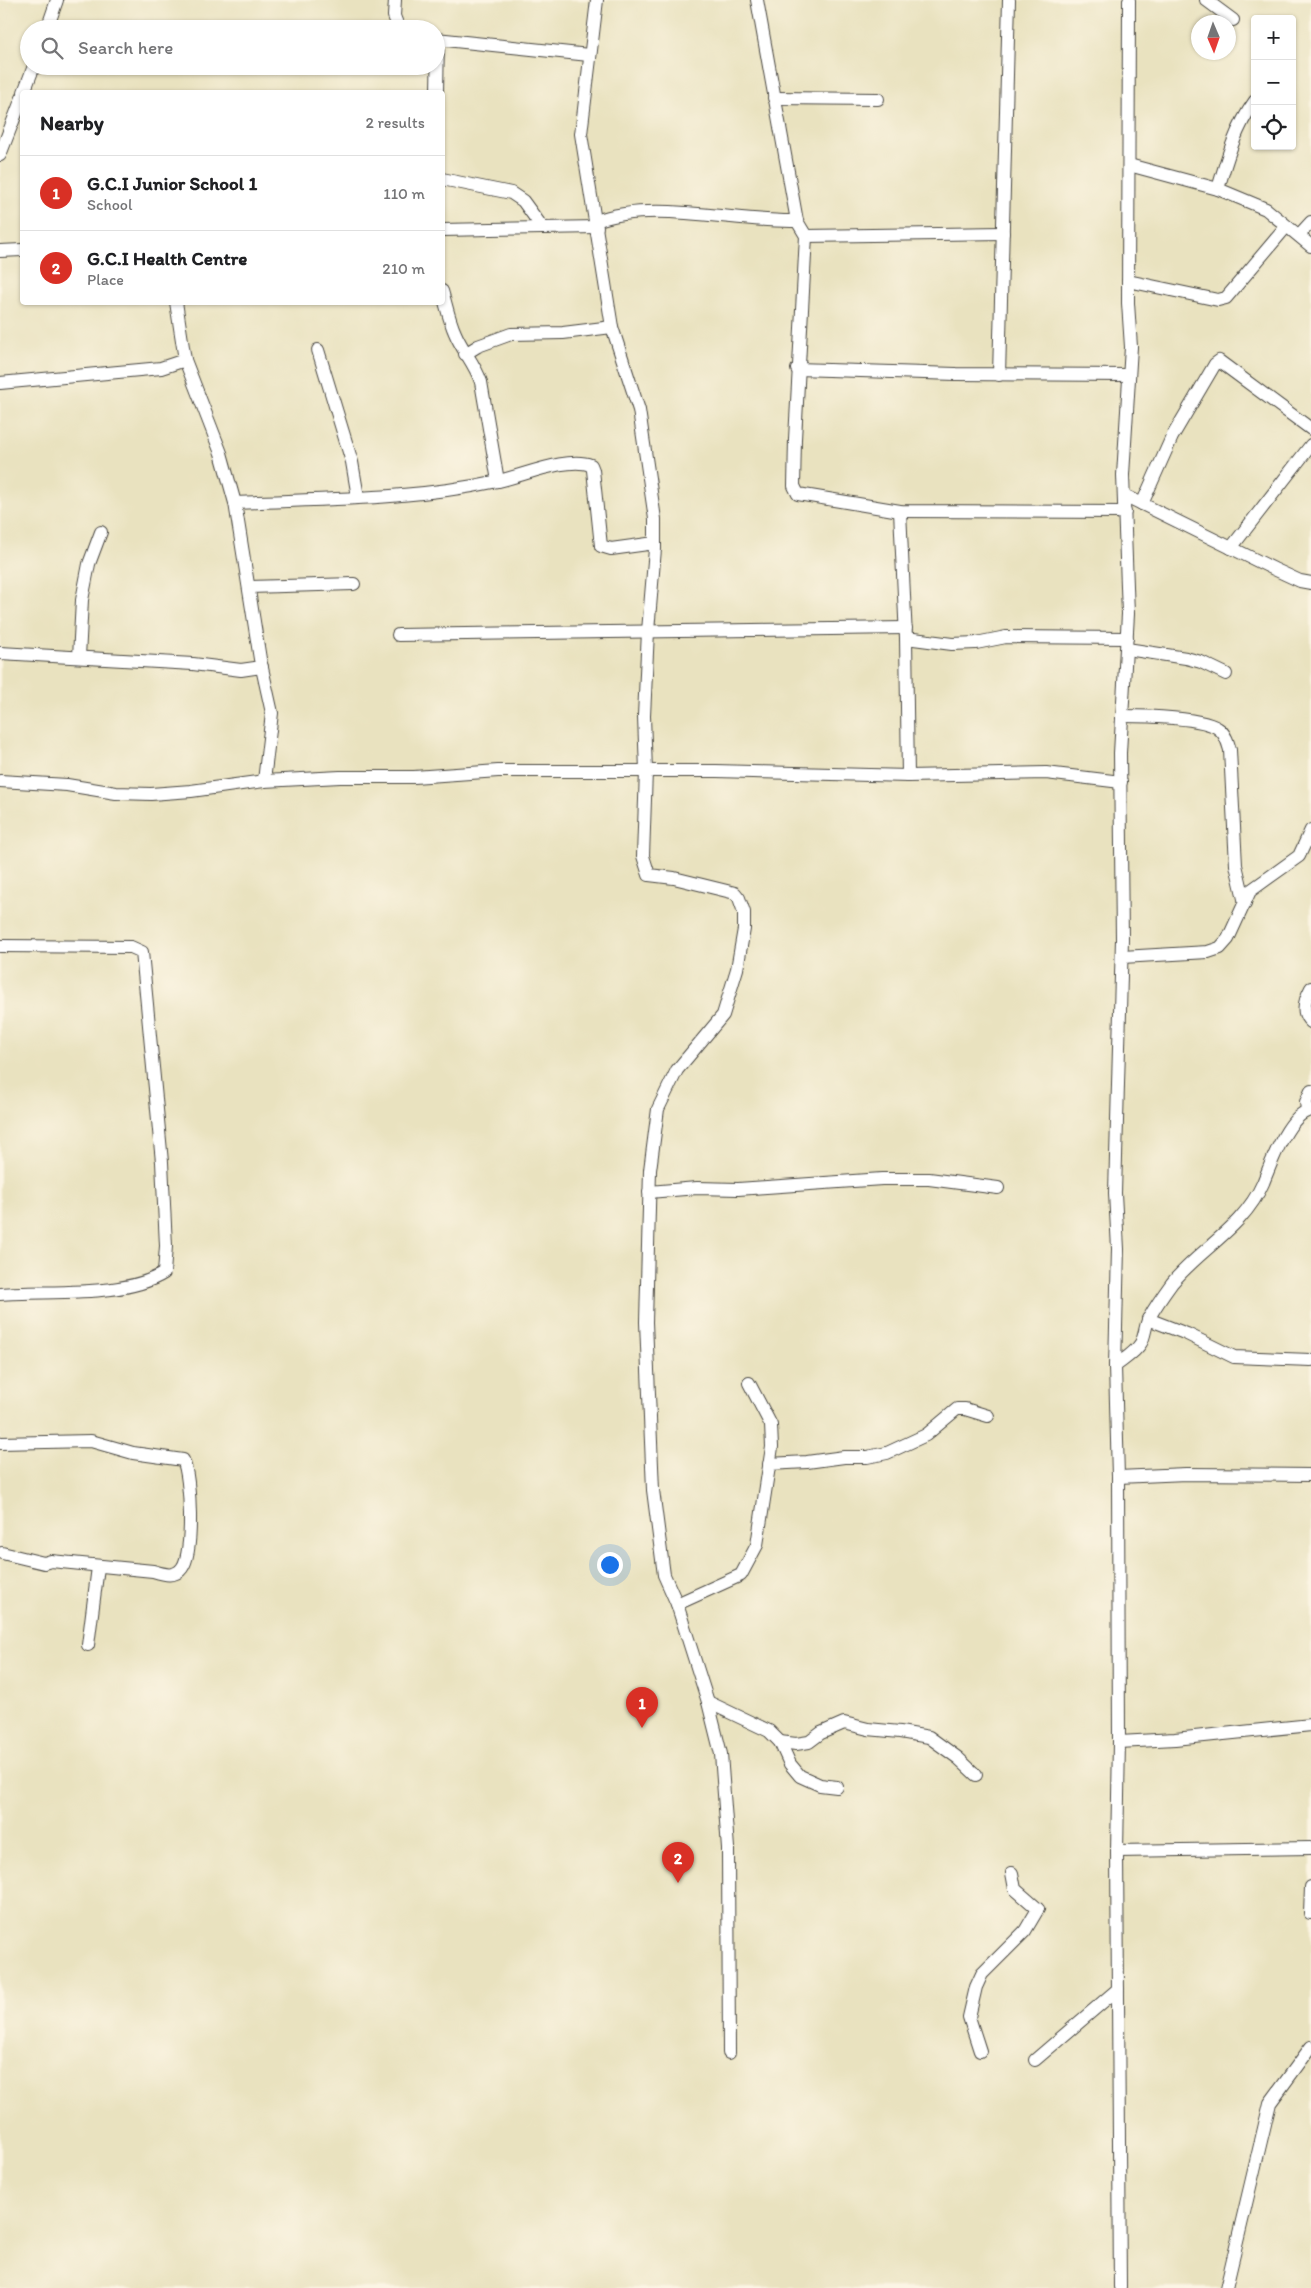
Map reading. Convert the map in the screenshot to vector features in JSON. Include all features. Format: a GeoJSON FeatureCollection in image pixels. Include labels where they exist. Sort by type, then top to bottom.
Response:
{"type":"FeatureCollection","features":[{"type":"Feature","properties":{"kind":"street"},"geometry":{"type":"LineString","coordinates":[[50,20],[57,0]]}},
{"type":"Feature","properties":{"kind":"street"},"geometry":{"type":"LineString","coordinates":[[395,0],[396,20]]}},
{"type":"Feature","properties":{"kind":"street"},"geometry":{"type":"LineString","coordinates":[[597,0],[581,134],[597,224],[612,327],[638,410],[655,519],[644,716],[646,771],[643,856],[649,876],[674,878],[735,893],[744,912],[744,929],[737,969],[723,1016],[677,1070],[658,1108],[650,1192],[646,1322],[653,1490],[664,1575],[677,1604],[708,1702],[721,1754],[728,1848],[729,2053]]}},
{"type":"Feature","properties":{"kind":"street"},"geometry":{"type":"LineString","coordinates":[[757,0],[797,221],[806,236],[797,369],[794,486],[798,494],[900,511],[1125,512]]}},
{"type":"Feature","properties":{"kind":"street"},"geometry":{"type":"LineString","coordinates":[[999,374],[1009,0]]}},
{"type":"Feature","properties":{"kind":"street"},"geometry":{"type":"LineString","coordinates":[[1120,2288],[1117,1851],[1119,1742],[1118,1477],[1115,1366],[1118,1249],[1115,1193],[1122,957],[1120,752],[1127,643],[1123,475],[1131,347],[1128,281],[1129,0]]}},
{"type":"Feature","properties":{"kind":"street"},"geometry":{"type":"LineString","coordinates":[[1206,0],[1226,15]]}},
{"type":"Feature","properties":{"kind":"street"},"geometry":{"type":"LineString","coordinates":[[445,41],[589,55]]}},
{"type":"Feature","properties":{"kind":"street"},"geometry":{"type":"LineString","coordinates":[[25,90],[31,75]]}},
{"type":"Feature","properties":{"kind":"street"},"geometry":{"type":"LineString","coordinates":[[437,75],[437,90]]}},
{"type":"Feature","properties":{"kind":"street"},"geometry":{"type":"LineString","coordinates":[[774,98],[878,99]]}},
{"type":"Feature","properties":{"kind":"street"},"geometry":{"type":"LineString","coordinates":[[0,155],[20,103]]}},
{"type":"Feature","properties":{"kind":"street"},"geometry":{"type":"LineString","coordinates":[[1218,189],[1226,160],[1240,123],[1252,105]]}},
{"type":"Feature","properties":{"kind":"street"},"geometry":{"type":"LineString","coordinates":[[1129,165],[1218,189],[1266,209],[1311,246]]}},
{"type":"Feature","properties":{"kind":"street"},"geometry":{"type":"LineString","coordinates":[[445,180],[511,193],[523,201],[542,227]]}},
{"type":"Feature","properties":{"kind":"street"},"geometry":{"type":"LineString","coordinates":[[445,230],[597,224],[611,216],[648,212],[718,216],[767,222],[797,221]]}},
{"type":"Feature","properties":{"kind":"street"},"geometry":{"type":"LineString","coordinates":[[1299,235],[1311,222]]}},
{"type":"Feature","properties":{"kind":"street"},"geometry":{"type":"LineString","coordinates":[[1128,281],[1218,300],[1226,298],[1286,227]]}},
{"type":"Feature","properties":{"kind":"street"},"geometry":{"type":"LineString","coordinates":[[806,236],[1002,233]]}},
{"type":"Feature","properties":{"kind":"street"},"geometry":{"type":"LineString","coordinates":[[0,251],[20,250]]}},
{"type":"Feature","properties":{"kind":"street"},"geometry":{"type":"LineString","coordinates":[[445,300],[454,331],[465,354],[477,369],[481,382],[498,481]]}},
{"type":"Feature","properties":{"kind":"street"},"geometry":{"type":"LineString","coordinates":[[176,305],[185,360],[221,453],[235,503],[262,667],[272,713],[264,781]]}},
{"type":"Feature","properties":{"kind":"street"},"geometry":{"type":"LineString","coordinates":[[465,354],[478,346],[512,334],[563,333],[612,327]]}},
{"type":"Feature","properties":{"kind":"street"},"geometry":{"type":"LineString","coordinates":[[318,350],[352,462],[358,497]]}},
{"type":"Feature","properties":{"kind":"street"},"geometry":{"type":"LineString","coordinates":[[0,383],[161,368],[185,360]]}},
{"type":"Feature","properties":{"kind":"street"},"geometry":{"type":"LineString","coordinates":[[1142,504],[1172,437],[1219,361],[1311,429]]}},
{"type":"Feature","properties":{"kind":"street"},"geometry":{"type":"LineString","coordinates":[[797,369],[1129,375]]}},
{"type":"Feature","properties":{"kind":"street"},"geometry":{"type":"LineString","coordinates":[[1231,548],[1311,445]]}},
{"type":"Feature","properties":{"kind":"street"},"geometry":{"type":"LineString","coordinates":[[235,503],[414,495],[498,481],[572,462],[586,463],[591,465],[594,470],[602,546],[611,549],[655,543]]}},
{"type":"Feature","properties":{"kind":"street"},"geometry":{"type":"LineString","coordinates":[[1124,495],[1300,582],[1311,583]]}},
{"type":"Feature","properties":{"kind":"street"},"geometry":{"type":"LineString","coordinates":[[900,511],[906,633],[908,776]]}},
{"type":"Feature","properties":{"kind":"street"},"geometry":{"type":"LineString","coordinates":[[79,658],[82,600],[89,564],[101,532]]}},
{"type":"Feature","properties":{"kind":"street"},"geometry":{"type":"LineString","coordinates":[[249,586],[354,584]]}},
{"type":"Feature","properties":{"kind":"street"},"geometry":{"type":"LineString","coordinates":[[398,635],[648,631],[906,633],[952,644],[976,643],[1006,637],[1127,643],[1201,662],[1226,674]]}},
{"type":"Feature","properties":{"kind":"street"},"geometry":{"type":"LineString","coordinates":[[0,653],[193,664],[241,670],[262,667]]}},
{"type":"Feature","properties":{"kind":"street"},"geometry":{"type":"LineString","coordinates":[[241,670],[266,682]]}},
{"type":"Feature","properties":{"kind":"street"},"geometry":{"type":"LineString","coordinates":[[1122,716],[1181,718],[1219,728],[1225,736],[1230,750],[1236,865],[1245,903]]}},
{"type":"Feature","properties":{"kind":"street"},"geometry":{"type":"LineString","coordinates":[[0,781],[67,786],[116,794],[190,791],[264,781],[340,777],[414,777],[498,771],[646,771],[908,776],[1046,773],[1121,782]]}},
{"type":"Feature","properties":{"kind":"street"},"geometry":{"type":"LineString","coordinates":[[1122,957],[1208,952],[1220,948],[1228,939],[1250,892],[1266,878],[1286,867],[1307,851],[1311,830]]}},
{"type":"Feature","properties":{"kind":"street"},"geometry":{"type":"LineString","coordinates":[[0,946],[131,947],[142,952],[162,1162],[166,1246],[164,1272],[154,1279],[113,1289],[0,1294]]}},
{"type":"Feature","properties":{"kind":"street"},"geometry":{"type":"LineString","coordinates":[[1311,988],[1304,1008],[1305,1014],[1311,1022]]}},
{"type":"Feature","properties":{"kind":"street"},"geometry":{"type":"LineString","coordinates":[[1115,1366],[1130,1356],[1141,1343],[1148,1319],[1177,1278],[1195,1258],[1233,1227],[1245,1213],[1258,1192],[1291,1122],[1309,1110],[1306,1102],[1311,1090]]}},
{"type":"Feature","properties":{"kind":"street"},"geometry":{"type":"LineString","coordinates":[[650,1192],[697,1188],[774,1187],[882,1179],[929,1178],[998,1188]]}},
{"type":"Feature","properties":{"kind":"street"},"geometry":{"type":"LineString","coordinates":[[1148,1319],[1188,1334],[1221,1352],[1234,1356],[1311,1360]]}},
{"type":"Feature","properties":{"kind":"street"},"geometry":{"type":"LineString","coordinates":[[677,1604],[741,1575],[756,1545],[772,1447],[771,1425],[750,1383]]}},
{"type":"Feature","properties":{"kind":"street"},"geometry":{"type":"LineString","coordinates":[[769,1464],[807,1462],[844,1457],[867,1457],[887,1453],[926,1435],[957,1409],[965,1409],[988,1416]]}},
{"type":"Feature","properties":{"kind":"street"},"geometry":{"type":"LineString","coordinates":[[0,1443],[91,1441],[133,1452],[183,1460],[189,1484],[190,1525],[186,1559],[182,1568],[169,1575],[153,1571],[50,1561],[44,1563],[2,1553]]}},
{"type":"Feature","properties":{"kind":"street"},"geometry":{"type":"LineString","coordinates":[[1118,1477],[1186,1474],[1311,1475]]}},
{"type":"Feature","properties":{"kind":"street"},"geometry":{"type":"LineString","coordinates":[[88,1645],[98,1567]]}},
{"type":"Feature","properties":{"kind":"street"},"geometry":{"type":"LineString","coordinates":[[708,1702],[769,1731],[780,1742],[790,1764],[800,1776],[820,1785],[837,1787]]}},
{"type":"Feature","properties":{"kind":"street"},"geometry":{"type":"LineString","coordinates":[[780,1742],[796,1744],[809,1742],[821,1733],[844,1723],[868,1729],[900,1732],[929,1738],[958,1758],[976,1774]]}},
{"type":"Feature","properties":{"kind":"street"},"geometry":{"type":"LineString","coordinates":[[1119,1742],[1174,1739],[1311,1725]]}},
{"type":"Feature","properties":{"kind":"street"},"geometry":{"type":"LineString","coordinates":[[1117,1851],[1311,1848]]}},
{"type":"Feature","properties":{"kind":"street"},"geometry":{"type":"LineString","coordinates":[[980,2051],[969,2018],[976,1987],[982,1974],[1025,1931],[1038,1909],[1015,1889],[1012,1872]]}},
{"type":"Feature","properties":{"kind":"street"},"geometry":{"type":"LineString","coordinates":[[1310,1913],[1311,1887]]}},
{"type":"Feature","properties":{"kind":"street"},"geometry":{"type":"LineString","coordinates":[[1035,2060],[1118,1989]]}},
{"type":"Feature","properties":{"kind":"street"},"geometry":{"type":"LineString","coordinates":[[1226,2288],[1270,2103],[1311,2047]]}},
{"type":"Feature","properties":{"kind":"place","name":"G.C.I Junior School 1"},"geometry":{"type":"Point","coordinates":[642,1728]}},
{"type":"Feature","properties":{"kind":"place","name":"G.C.I Health Centre"},"geometry":{"type":"Point","coordinates":[678,1883]}}]}
